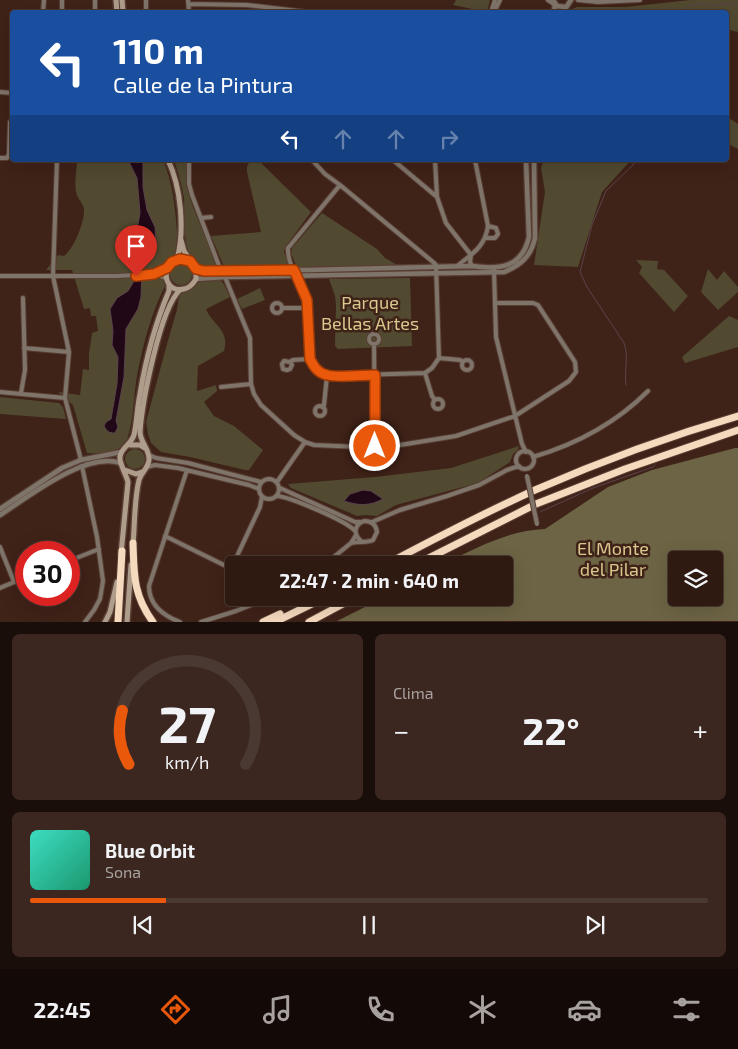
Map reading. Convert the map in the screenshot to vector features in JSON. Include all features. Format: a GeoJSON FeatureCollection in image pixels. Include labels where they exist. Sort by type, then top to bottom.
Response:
{"type":"FeatureCollection","features":[{"type":"Feature","properties":{"kind":"highway"},"geometry":{"type":"LineString","coordinates":[[402,556],[534,490],[692,429],[738,416]]}},
{"type":"Feature","properties":{"kind":"highway"},"geometry":{"type":"LineString","coordinates":[[433,556],[536,504],[625,469],[738,430]]}},
{"type":"Feature","properties":{"kind":"highway"},"geometry":{"type":"LineString","coordinates":[[133,543],[136,590],[145,611],[153,622]]}},
{"type":"Feature","properties":{"kind":"highway"},"geometry":{"type":"LineString","coordinates":[[118,622],[122,552]]}},
{"type":"Feature","properties":{"kind":"highway"},"geometry":{"type":"LineString","coordinates":[[263,622],[304,606]]}},
{"type":"Feature","properties":{"kind":"highway"},"geometry":{"type":"LineString","coordinates":[[275,622],[307,606]]}},
{"type":"Feature","properties":{"kind":"highway"},"geometry":{"type":"LineString","coordinates":[[310,621],[339,606]]}},
{"type":"Feature","properties":{"kind":"main road"},"geometry":{"type":"LineString","coordinates":[[125,470],[136,474],[142,472],[149,463],[149,455],[140,434],[151,367],[165,316],[172,299],[180,290],[191,286],[196,279],[196,269],[184,251],[181,240],[178,189],[169,162]]}},
{"type":"Feature","properties":{"kind":"main road"},"geometry":{"type":"LineString","coordinates":[[177,259],[181,240]]}},
{"type":"Feature","properties":{"kind":"main road"},"geometry":{"type":"LineString","coordinates":[[130,445],[134,434],[146,363],[155,328],[169,291],[169,284],[166,278],[167,268],[177,259],[190,261]]}},
{"type":"Feature","properties":{"kind":"main road"},"geometry":{"type":"LineString","coordinates":[[169,284],[180,290]]}},
{"type":"Feature","properties":{"kind":"main road"},"geometry":{"type":"LineString","coordinates":[[105,622],[116,593],[122,552],[128,487],[125,470],[120,463],[121,452],[130,445],[135,444],[145,448]]}},
{"type":"Feature","properties":{"kind":"main road"},"geometry":{"type":"LineString","coordinates":[[127,622],[137,487],[142,472]]}},
{"type":"Feature","properties":{"kind":"street"},"geometry":{"type":"LineString","coordinates":[[548,0],[559,8],[579,0],[598,2],[640,0]]}},
{"type":"Feature","properties":{"kind":"street"},"geometry":{"type":"LineString","coordinates":[[188,2],[287,10]]}},
{"type":"Feature","properties":{"kind":"street"},"geometry":{"type":"LineString","coordinates":[[0,158],[7,158],[9,154],[10,122]]}},
{"type":"Feature","properties":{"kind":"street"},"geometry":{"type":"LineString","coordinates":[[57,162],[53,276],[69,352],[65,398],[81,460]]}},
{"type":"Feature","properties":{"kind":"street"},"geometry":{"type":"LineString","coordinates":[[188,162],[189,184],[221,271]]}},
{"type":"Feature","properties":{"kind":"street"},"geometry":{"type":"LineString","coordinates":[[314,162],[325,174],[340,185],[433,262],[437,271],[439,358],[432,368],[425,373],[327,376],[318,371],[310,359],[309,308],[287,253],[288,248],[340,185]]}},
{"type":"Feature","properties":{"kind":"street"},"geometry":{"type":"LineString","coordinates":[[396,162],[437,197]]}},
{"type":"Feature","properties":{"kind":"street"},"geometry":{"type":"LineString","coordinates":[[434,162],[437,197],[446,223],[470,255],[472,266]]}},
{"type":"Feature","properties":{"kind":"street"},"geometry":{"type":"LineString","coordinates":[[456,267],[478,250],[486,238],[488,226],[475,162]]}},
{"type":"Feature","properties":{"kind":"street"},"geometry":{"type":"LineString","coordinates":[[196,279],[225,276],[297,276],[437,271],[472,266],[494,271],[512,263],[527,248],[529,237],[526,162]]}},
{"type":"Feature","properties":{"kind":"street"},"geometry":{"type":"LineString","coordinates":[[196,269],[221,271],[247,269],[504,272],[524,262],[535,238],[534,162]]}},
{"type":"Feature","properties":{"kind":"street"},"geometry":{"type":"LineString","coordinates":[[201,218],[211,218]]}},
{"type":"Feature","properties":{"kind":"street"},"geometry":{"type":"LineString","coordinates":[[486,238],[495,238],[498,234],[496,228],[488,226]]}},
{"type":"Feature","properties":{"kind":"street"},"geometry":{"type":"LineString","coordinates":[[154,274],[167,268]]}},
{"type":"Feature","properties":{"kind":"street"},"geometry":{"type":"LineString","coordinates":[[494,271],[496,337],[522,444],[526,452],[533,457]]}},
{"type":"Feature","properties":{"kind":"street"},"geometry":{"type":"LineString","coordinates":[[0,276],[117,276],[154,274],[166,278]]}},
{"type":"Feature","properties":{"kind":"street"},"geometry":{"type":"LineString","coordinates":[[225,276],[250,338],[251,384],[254,394],[261,405],[294,435],[314,445],[359,447],[400,445],[456,436],[515,416],[569,381],[576,372],[575,362],[538,305],[533,303],[496,303]]}},
{"type":"Feature","properties":{"kind":"street"},"geometry":{"type":"LineString","coordinates":[[21,392],[25,370],[22,298]]}},
{"type":"Feature","properties":{"kind":"street"},"geometry":{"type":"LineString","coordinates":[[282,308],[309,308]]}},
{"type":"Feature","properties":{"kind":"street"},"geometry":{"type":"LineString","coordinates":[[374,344],[375,446]]}},
{"type":"Feature","properties":{"kind":"street"},"geometry":{"type":"LineString","coordinates":[[24,348],[69,352]]}},
{"type":"Feature","properties":{"kind":"street"},"geometry":{"type":"LineString","coordinates":[[439,358],[463,362]]}},
{"type":"Feature","properties":{"kind":"street"},"geometry":{"type":"LineString","coordinates":[[290,362],[293,360],[310,359]]}},
{"type":"Feature","properties":{"kind":"street"},"geometry":{"type":"LineString","coordinates":[[425,373],[435,400]]}},
{"type":"Feature","properties":{"kind":"street"},"geometry":{"type":"LineString","coordinates":[[322,407],[324,405],[327,376]]}},
{"type":"Feature","properties":{"kind":"street"},"geometry":{"type":"LineString","coordinates":[[221,387],[251,384]]}},
{"type":"Feature","properties":{"kind":"street"},"geometry":{"type":"LineString","coordinates":[[533,457],[564,447],[589,435],[626,410],[648,391]]}},
{"type":"Feature","properties":{"kind":"street"},"geometry":{"type":"LineString","coordinates":[[0,392],[21,392],[65,398]]}},
{"type":"Feature","properties":{"kind":"street"},"geometry":{"type":"LineString","coordinates":[[277,482],[305,442]]}},
{"type":"Feature","properties":{"kind":"street"},"geometry":{"type":"LineString","coordinates":[[521,453],[522,444]]}},
{"type":"Feature","properties":{"kind":"street"},"geometry":{"type":"LineString","coordinates":[[0,508],[18,498],[47,477],[81,460],[121,452]]}},
{"type":"Feature","properties":{"kind":"street"},"geometry":{"type":"LineString","coordinates":[[506,470],[516,461],[517,456],[526,452]]}},
{"type":"Feature","properties":{"kind":"street"},"geometry":{"type":"LineString","coordinates":[[149,455],[261,482]]}},
{"type":"Feature","properties":{"kind":"street"},"geometry":{"type":"LineString","coordinates":[[526,469],[532,465],[533,457]]}},
{"type":"Feature","properties":{"kind":"street"},"geometry":{"type":"LineString","coordinates":[[0,515],[50,482],[82,466],[107,461],[120,463]]}},
{"type":"Feature","properties":{"kind":"street"},"geometry":{"type":"LineString","coordinates":[[516,461],[519,466],[526,469]]}},
{"type":"Feature","properties":{"kind":"street"},"geometry":{"type":"LineString","coordinates":[[147,467],[154,464],[249,485],[258,489],[262,496],[269,499]]}},
{"type":"Feature","properties":{"kind":"street"},"geometry":{"type":"LineString","coordinates":[[82,466],[102,567],[102,590],[94,610],[85,622]]}},
{"type":"Feature","properties":{"kind":"street"},"geometry":{"type":"LineString","coordinates":[[258,489],[261,482],[267,478],[274,480],[280,488],[354,522],[372,522],[400,510],[479,485],[506,470],[519,466]]}},
{"type":"Feature","properties":{"kind":"street"},"geometry":{"type":"LineString","coordinates":[[526,469],[537,524]]}},
{"type":"Feature","properties":{"kind":"street"},"geometry":{"type":"LineString","coordinates":[[180,622],[158,609],[152,601],[149,592],[154,568],[187,470]]}},
{"type":"Feature","properties":{"kind":"street"},"geometry":{"type":"LineString","coordinates":[[277,496],[280,488]]}},
{"type":"Feature","properties":{"kind":"street"},"geometry":{"type":"LineString","coordinates":[[238,556],[260,507],[262,496]]}},
{"type":"Feature","properties":{"kind":"street"},"geometry":{"type":"LineString","coordinates":[[260,507],[269,499],[277,496],[287,498],[347,525],[356,533],[361,541]]}},
{"type":"Feature","properties":{"kind":"street"},"geometry":{"type":"LineString","coordinates":[[376,529],[386,517]]}},
{"type":"Feature","properties":{"kind":"street"},"geometry":{"type":"LineString","coordinates":[[335,556],[351,543],[360,522]]}},
{"type":"Feature","properties":{"kind":"street"},"geometry":{"type":"LineString","coordinates":[[351,543],[373,540],[376,535],[376,529],[372,522]]}},
{"type":"Feature","properties":{"kind":"street"},"geometry":{"type":"LineString","coordinates":[[165,536],[225,566]]}},
{"type":"Feature","properties":{"kind":"street"},"geometry":{"type":"LineString","coordinates":[[0,547],[14,582],[0,588]]}},
{"type":"Feature","properties":{"kind":"street"},"geometry":{"type":"LineString","coordinates":[[80,557],[99,549]]}},
{"type":"Feature","properties":{"kind":"street"},"geometry":{"type":"LineString","coordinates":[[201,622],[247,606]]}},
{"type":"Feature","properties":{"kind":"green space"},"geometry":{"type":"Polygon","coordinates":[[[456,0],[490,0],[488,10],[453,5],[456,0]]]}},
{"type":"Feature","properties":{"kind":"green space"},"geometry":{"type":"Polygon","coordinates":[[[690,0],[738,0],[738,32],[729,30],[729,10],[572,10],[577,7],[626,7],[690,0]]]}},
{"type":"Feature","properties":{"kind":"green space"},"geometry":{"type":"Polygon","coordinates":[[[729,118],[738,124],[738,149],[729,144],[729,118]]]}},
{"type":"Feature","properties":{"kind":"green space"},"geometry":{"type":"Polygon","coordinates":[[[77,162],[164,162],[171,184],[176,220],[179,257],[170,261],[165,267],[163,275],[166,284],[156,306],[145,341],[137,376],[132,419],[128,435],[123,445],[114,451],[103,453],[87,453],[73,405],[58,392],[80,395],[83,369],[89,370],[92,333],[98,331],[96,316],[91,316],[90,308],[84,309],[72,270],[46,270],[58,255],[64,256],[68,252],[75,241],[83,220],[84,209],[75,188],[77,162]]]}},
{"type":"Feature","properties":{"kind":"green space"},"geometry":{"type":"Polygon","coordinates":[[[175,162],[186,162],[186,185],[216,266],[204,268],[196,264],[190,255],[185,231],[184,198],[175,162]]]}},
{"type":"Feature","properties":{"kind":"green space"},"geometry":{"type":"Polygon","coordinates":[[[249,162],[260,162],[311,212],[286,246],[284,252],[289,263],[288,267],[246,265],[225,269],[211,236],[261,232],[247,167],[249,162]]]}},
{"type":"Feature","properties":{"kind":"green space"},"geometry":{"type":"Polygon","coordinates":[[[543,162],[629,162],[602,192],[578,267],[534,265],[545,192],[541,168],[543,162]]]}},
{"type":"Feature","properties":{"kind":"green space"},"geometry":{"type":"Polygon","coordinates":[[[322,213],[377,249],[385,258],[399,266],[297,268],[291,253],[292,248],[322,213]]]}},
{"type":"Feature","properties":{"kind":"green space"},"geometry":{"type":"Polygon","coordinates":[[[636,260],[658,261],[657,269],[664,270],[688,296],[674,312],[639,273],[642,267],[636,260]]]}},
{"type":"Feature","properties":{"kind":"green space"},"geometry":{"type":"Polygon","coordinates":[[[181,263],[189,266],[192,274],[189,282],[181,285],[173,282],[170,274],[173,266],[181,263]]]}},
{"type":"Feature","properties":{"kind":"green space"},"geometry":{"type":"Polygon","coordinates":[[[708,269],[717,280],[724,271],[738,287],[738,292],[718,310],[701,292],[708,269]]]}},
{"type":"Feature","properties":{"kind":"green space","name":"Parque Bellas Artes"},"geometry":{"type":"Polygon","coordinates":[[[410,278],[412,346],[338,349],[335,346],[336,305],[329,279],[410,278]]]}},
{"type":"Feature","properties":{"kind":"green space"},"geometry":{"type":"Polygon","coordinates":[[[220,280],[230,297],[206,309],[223,333],[225,338],[224,351],[198,366],[197,391],[216,385],[217,391],[204,402],[214,416],[234,426],[263,450],[249,470],[161,452],[151,443],[146,422],[180,295],[182,292],[191,289],[198,282],[220,280]]]}},
{"type":"Feature","properties":{"kind":"green space"},"geometry":{"type":"Polygon","coordinates":[[[260,288],[265,300],[242,309],[237,299],[260,288]]]}},
{"type":"Feature","properties":{"kind":"green space"},"geometry":{"type":"Polygon","coordinates":[[[729,316],[738,320],[738,347],[685,363],[682,357],[729,316]]]}},
{"type":"Feature","properties":{"kind":"green space"},"geometry":{"type":"Polygon","coordinates":[[[0,397],[59,403],[63,407],[66,419],[0,414],[0,397]]]}},
{"type":"Feature","properties":{"kind":"green space"},"geometry":{"type":"Polygon","coordinates":[[[519,446],[510,462],[478,483],[396,505],[377,516],[357,516],[291,488],[288,484],[375,477],[451,468],[519,446]]]}},
{"type":"Feature","properties":{"kind":"green space","name":"El Monte del Pilar"},"geometry":{"type":"Polygon","coordinates":[[[738,448],[738,621],[337,621],[367,606],[513,606],[513,556],[460,556],[505,537],[531,530],[545,529],[608,487],[652,470],[738,448]]]}},
{"type":"Feature","properties":{"kind":"green space"},"geometry":{"type":"Polygon","coordinates":[[[135,449],[142,452],[145,459],[142,466],[135,469],[128,466],[125,459],[128,452],[135,449]]]}},
{"type":"Feature","properties":{"kind":"shaded area"},"geometry":{"type":"Polygon","coordinates":[[[129,162],[143,162],[143,187],[147,210],[155,227],[156,243],[151,255],[142,268],[141,297],[138,309],[126,329],[124,377],[116,421],[118,427],[115,433],[113,433],[104,426],[111,419],[117,384],[118,357],[112,345],[113,331],[110,309],[117,298],[128,291],[134,281],[135,269],[127,255],[126,244],[138,224],[140,213],[137,178],[129,162]]]}},
{"type":"Feature","properties":{"kind":"shaded area"},"geometry":{"type":"Polygon","coordinates":[[[363,490],[371,491],[383,499],[374,503],[364,504],[344,501],[350,494],[363,490]]]}},
{"type":"Feature","properties":{"kind":"waterway"},"geometry":{"type":"LineString","coordinates":[[686,10],[688,6],[696,4],[738,3]]}},
{"type":"Feature","properties":{"kind":"waterway"},"geometry":{"type":"LineString","coordinates":[[626,385],[626,353],[624,343],[587,287],[580,272],[592,225],[606,191],[635,162]]}},
{"type":"Feature","properties":{"kind":"waterway"},"geometry":{"type":"LineString","coordinates":[[540,512],[593,488],[655,465]]}},
{"type":"Feature","properties":{"kind":"route"},"geometry":{"type":"LineString","coordinates":[[136,276],[154,274],[167,268],[177,259],[190,261],[196,269],[204,271],[247,269],[294,270],[309,308],[310,359],[313,366],[327,376],[375,375],[375,446]]}}]}
